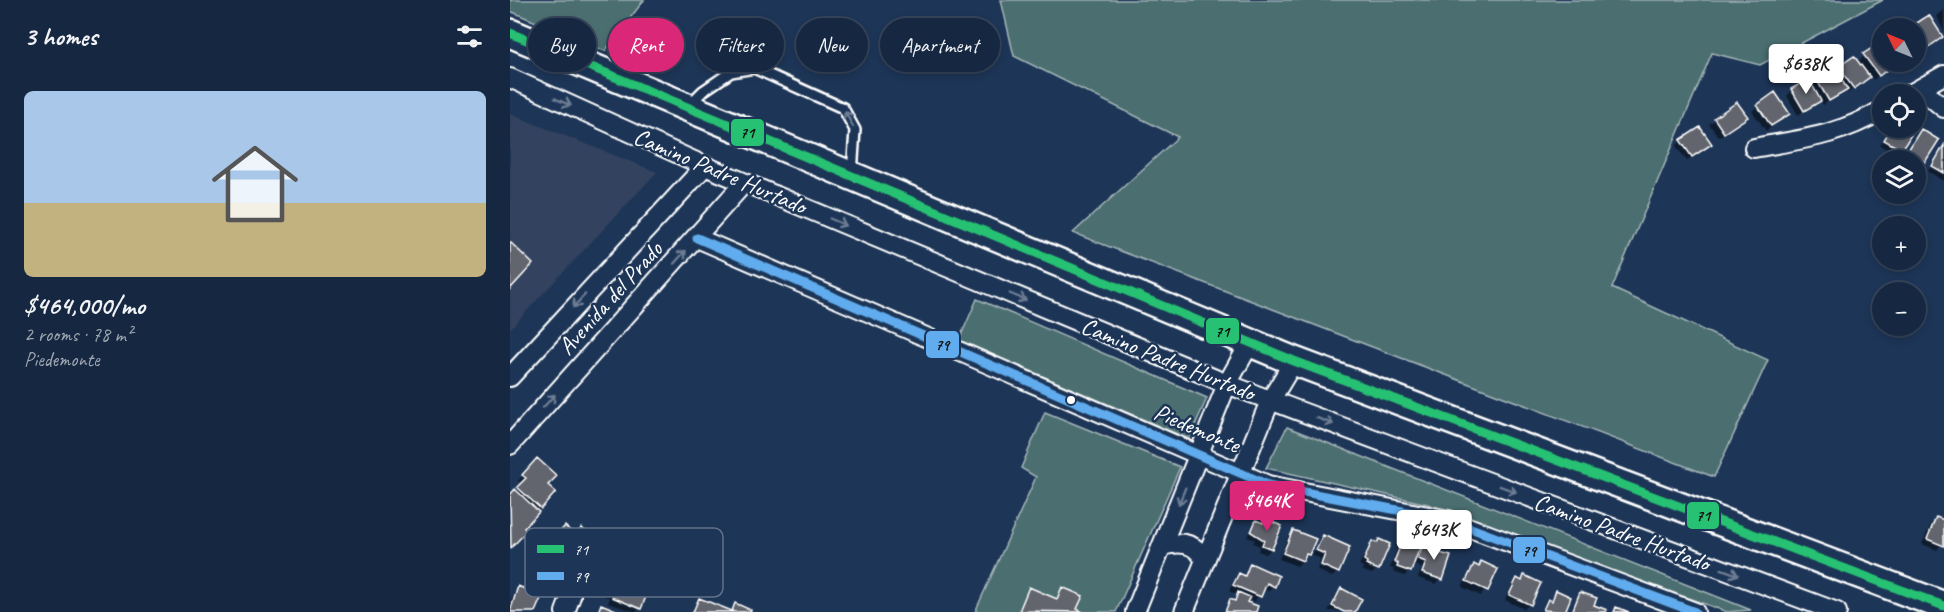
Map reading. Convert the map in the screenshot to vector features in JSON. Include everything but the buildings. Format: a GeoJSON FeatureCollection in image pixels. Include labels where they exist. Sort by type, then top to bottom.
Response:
{"type":"FeatureCollection","features":[{"type":"Feature","properties":{"kind":"main road","name":"Camino Padre Hurtado"},"geometry":{"type":"LineString","coordinates":[[510,33],[1294,361],[1944,606]]}},
{"type":"Feature","properties":{"kind":"street"},"geometry":{"type":"LineString","coordinates":[[1926,86],[1944,75]]}},
{"type":"Feature","properties":{"kind":"street","name":"Camino Padre Hurtado"},"geometry":{"type":"LineString","coordinates":[[510,78],[744,183],[1227,384],[1837,612]]}},
{"type":"Feature","properties":{"kind":"street"},"geometry":{"type":"LineString","coordinates":[[1926,98],[1944,108]]}},
{"type":"Feature","properties":{"kind":"street"},"geometry":{"type":"LineString","coordinates":[[1754,148],[1828,135],[1856,125],[1872,116]]}},
{"type":"Feature","properties":{"kind":"street","name":"Avenida del Prado"},"geometry":{"type":"LineString","coordinates":[[510,376],[705,166]]}},
{"type":"Feature","properties":{"kind":"street","name":"Avenida del Prado"},"geometry":{"type":"LineString","coordinates":[[510,445],[744,183]]}},
{"type":"Feature","properties":{"kind":"street","name":"Piedemonte"},"geometry":{"type":"LineString","coordinates":[[697,238],[1268,485],[1449,520],[1695,612]]}},
{"type":"Feature","properties":{"kind":"street"},"geometry":{"type":"LineString","coordinates":[[1135,612],[1227,384],[1250,343]]}},
{"type":"Feature","properties":{"kind":"street"},"geometry":{"type":"LineString","coordinates":[[1184,612],[1270,401],[1294,361]]}},
{"type":"Feature","properties":{"kind":"street"},"geometry":{"type":"LineString","coordinates":[[1162,546],[1178,542],[1188,544],[1198,550],[1205,561]]}},
{"type":"Feature","properties":{"kind":"lane"},"geometry":{"type":"LineString","coordinates":[[686,107],[703,91],[731,72],[754,68],[843,108],[855,130],[852,176]]}},
{"type":"Feature","properties":{"kind":"shaded area"},"geometry":{"type":"Polygon","coordinates":[[[510,114],[657,172],[510,329],[510,114]]]}},
{"type":"Feature","properties":{"kind":"green space"},"geometry":{"type":"Polygon","coordinates":[[[510,0],[644,0],[630,18],[608,18],[608,47],[605,51],[596,47],[596,18],[528,19],[510,11],[510,0]]]}},
{"type":"Feature","properties":{"kind":"green space"},"geometry":{"type":"Polygon","coordinates":[[[1001,0],[1883,0],[1760,65],[1712,53],[1612,288],[1768,360],[1714,477],[1073,233],[1178,137],[1014,56],[1001,0]]]}},
{"type":"Feature","properties":{"kind":"green space"},"geometry":{"type":"Polygon","coordinates":[[[977,299],[1207,398],[1189,439],[959,340],[977,299]]]}},
{"type":"Feature","properties":{"kind":"green space"},"geometry":{"type":"Polygon","coordinates":[[[1045,412],[1180,467],[1116,612],[975,612],[1036,477],[1021,468],[1045,412]]]}},
{"type":"Feature","properties":{"kind":"green space"},"geometry":{"type":"Polygon","coordinates":[[[1287,427],[1751,610],[1727,612],[1428,504],[1266,468],[1287,427]]]}},
{"type":"Feature","properties":{"kind":"transit line","name":"71"},"geometry":{"type":"LineString","coordinates":[[510,33],[1294,361],[1944,606]]}},
{"type":"Feature","properties":{"kind":"transit line","name":"79"},"geometry":{"type":"LineString","coordinates":[[697,238],[1268,485],[1449,520],[1695,612]]}}]}
